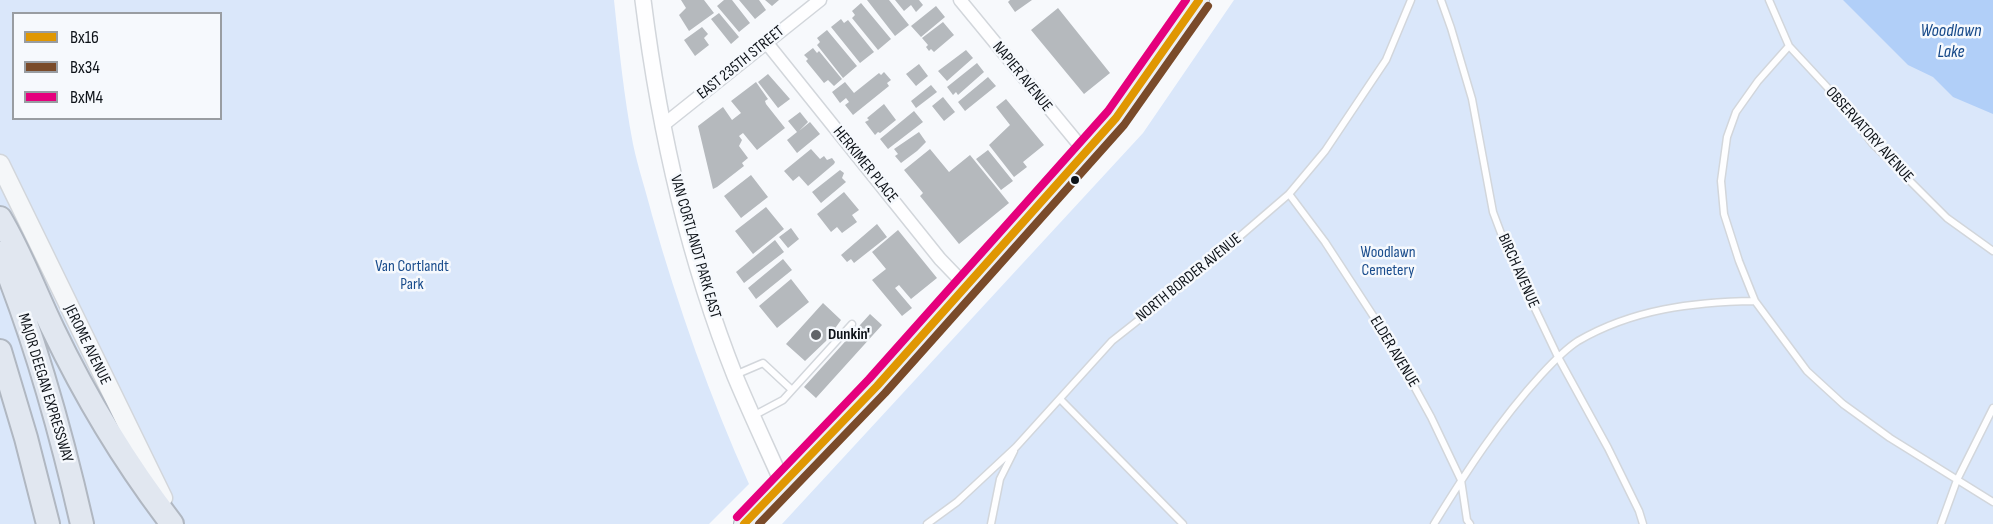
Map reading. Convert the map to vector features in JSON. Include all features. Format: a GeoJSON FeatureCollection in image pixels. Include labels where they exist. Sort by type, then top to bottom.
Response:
{"type":"FeatureCollection","features":[{"type":"Feature","properties":{"kind":"highway"},"geometry":{"type":"LineString","coordinates":[[0,218],[86,394],[139,480],[174,524]]}},
{"type":"Feature","properties":{"kind":"highway","name":"MAJOR DEEGAN EXPRESSWAY"},"geometry":{"type":"LineString","coordinates":[[0,253],[43,375],[59,428],[82,524]]}},
{"type":"Feature","properties":{"kind":"highway","name":"MAJOR DEEGAN EXPRESSWAY"},"geometry":{"type":"LineString","coordinates":[[0,351],[48,524]]}},
{"type":"Feature","properties":{"kind":"highway"},"geometry":{"type":"LineString","coordinates":[[0,400],[40,490]]}},
{"type":"Feature","properties":{"kind":"main road"},"geometry":{"type":"LineString","coordinates":[[744,524],[870,393],[1086,153],[1127,105],[1198,0]]}},
{"type":"Feature","properties":{"kind":"main road","name":"JEROME AVENUE"},"geometry":{"type":"LineString","coordinates":[[0,164],[174,524]]}},
{"type":"Feature","properties":{"kind":"street","name":"VAN CORTLANDT PARK EAST"},"geometry":{"type":"LineString","coordinates":[[643,0],[662,126],[688,236],[735,375],[783,484]]}},
{"type":"Feature","properties":{"kind":"street","name":"EAST 235TH STREET"},"geometry":{"type":"LineString","coordinates":[[662,126],[820,0]]}},
{"type":"Feature","properties":{"kind":"street","name":"NAPIER AVENUE"},"geometry":{"type":"LineString","coordinates":[[960,0],[1086,153]]}},
{"type":"Feature","properties":{"kind":"street","name":"HERKIMER PLACE"},"geometry":{"type":"LineString","coordinates":[[766,42],[940,259],[967,287]]}},
{"type":"Feature","properties":{"kind":"lane","name":"NORTH BORDER AVENUE"},"geometry":{"type":"LineString","coordinates":[[927,524],[957,502],[1016,447],[1112,340],[1188,280],[1289,194],[1325,152],[1386,60],[1411,0]]}},
{"type":"Feature","properties":{"kind":"lane","name":"BIRCH AVENUE"},"geometry":{"type":"LineString","coordinates":[[1441,0],[1472,99],[1492,212],[1508,252],[1558,357],[1608,448],[1639,511],[1643,524]]}},
{"type":"Feature","properties":{"kind":"lane","name":"OBSERVATORY AVENUE"},"geometry":{"type":"LineString","coordinates":[[1768,0],[1789,46],[1840,101],[1872,143],[1947,218],[1993,251]]}},
{"type":"Feature","properties":{"kind":"lane"},"geometry":{"type":"LineString","coordinates":[[1789,46],[1758,81],[1736,112],[1727,137],[1721,181],[1724,214],[1755,301],[1807,371],[1843,404],[1890,438],[1993,502]]}},
{"type":"Feature","properties":{"kind":"lane","name":"ELDER AVENUE"},"geometry":{"type":"LineString","coordinates":[[1289,194],[1387,337],[1431,417],[1461,480],[1467,520],[1470,524]]}},
{"type":"Feature","properties":{"kind":"lane"},"geometry":{"type":"LineString","coordinates":[[1434,524],[1488,441],[1529,388],[1558,357],[1577,342],[1623,320],[1670,307],[1713,302],[1755,301]]}},
{"type":"Feature","properties":{"kind":"lane"},"geometry":{"type":"LineString","coordinates":[[752,416],[783,400],[852,324]]}},
{"type":"Feature","properties":{"kind":"lane"},"geometry":{"type":"LineString","coordinates":[[735,375],[764,363],[792,390]]}},
{"type":"Feature","properties":{"kind":"lane"},"geometry":{"type":"LineString","coordinates":[[1060,399],[1183,524]]}},
{"type":"Feature","properties":{"kind":"lane"},"geometry":{"type":"LineString","coordinates":[[1941,524],[1957,480],[1993,408]]}},
{"type":"Feature","properties":{"kind":"lane"},"geometry":{"type":"LineString","coordinates":[[991,524],[1000,479],[1016,447]]}},
{"type":"Feature","properties":{"kind":"green space","name":"Van Cortlandt Park"},"geometry":{"type":"Polygon","coordinates":[[[0,0],[614,0],[627,108],[640,171],[684,318],[708,385],[749,484],[709,524],[0,524],[0,0]]]}},
{"type":"Feature","properties":{"kind":"green space","name":"Woodlawn Cemetery"},"geometry":{"type":"Polygon","coordinates":[[[1234,0],[1993,0],[1993,524],[782,524],[1143,133],[1234,0]]]}},
{"type":"Feature","properties":{"kind":"water","name":"Woodlawn Lake"},"geometry":{"type":"Polygon","coordinates":[[[1843,0],[1993,0],[1993,114],[1953,97],[1933,77],[1908,65],[1843,0]]]}},
{"type":"Feature","properties":{"kind":"building"},"geometry":{"type":"Polygon","coordinates":[[[681,0],[704,0],[714,13],[689,31],[679,15],[686,8],[681,0]]]}},
{"type":"Feature","properties":{"kind":"building"},"geometry":{"type":"Polygon","coordinates":[[[724,0],[732,0],[750,23],[739,32],[717,6],[724,0]]]}},
{"type":"Feature","properties":{"kind":"building"},"geometry":{"type":"Polygon","coordinates":[[[739,0],[759,0],[766,10],[755,19],[739,0]]]}},
{"type":"Feature","properties":{"kind":"building"},"geometry":{"type":"Polygon","coordinates":[[[765,0],[779,0],[772,6],[765,0]]]}},
{"type":"Feature","properties":{"kind":"building"},"geometry":{"type":"Polygon","coordinates":[[[867,0],[889,0],[909,25],[895,36],[867,0]]]}},
{"type":"Feature","properties":{"kind":"building"},"geometry":{"type":"Polygon","coordinates":[[[895,0],[919,0],[923,5],[916,12],[911,5],[904,11],[895,0]]]}},
{"type":"Feature","properties":{"kind":"building"},"geometry":{"type":"Polygon","coordinates":[[[1010,0],[1032,0],[1015,12],[1008,2],[1010,0]]]}},
{"type":"Feature","properties":{"kind":"building"},"geometry":{"type":"Polygon","coordinates":[[[861,3],[891,39],[878,50],[852,18],[855,15],[852,11],[861,3]]]}},
{"type":"Feature","properties":{"kind":"building"},"geometry":{"type":"Polygon","coordinates":[[[936,6],[945,17],[921,37],[911,26],[936,6]]]}},
{"type":"Feature","properties":{"kind":"building"},"geometry":{"type":"Polygon","coordinates":[[[1058,8],[1110,73],[1084,94],[1031,30],[1058,8]]]}},
{"type":"Feature","properties":{"kind":"building"},"geometry":{"type":"Polygon","coordinates":[[[719,13],[739,37],[731,44],[711,19],[719,13]]]}},
{"type":"Feature","properties":{"kind":"building"},"geometry":{"type":"Polygon","coordinates":[[[841,19],[844,23],[848,20],[874,52],[860,63],[831,27],[841,19]]]}},
{"type":"Feature","properties":{"kind":"building"},"geometry":{"type":"Polygon","coordinates":[[[943,22],[954,35],[934,52],[931,49],[929,51],[926,47],[928,45],[922,38],[943,22]]]}},
{"type":"Feature","properties":{"kind":"building"},"geometry":{"type":"Polygon","coordinates":[[[702,27],[708,34],[704,38],[709,45],[695,56],[684,40],[702,27]]]}},
{"type":"Feature","properties":{"kind":"building"},"geometry":{"type":"Polygon","coordinates":[[[827,30],[857,66],[843,78],[817,45],[820,42],[817,38],[827,30]]]}},
{"type":"Feature","properties":{"kind":"building"},"geometry":{"type":"Polygon","coordinates":[[[813,48],[817,53],[819,51],[842,79],[834,86],[828,80],[824,83],[806,61],[808,59],[804,55],[813,48]]]}},
{"type":"Feature","properties":{"kind":"building"},"geometry":{"type":"Polygon","coordinates":[[[966,50],[973,58],[947,81],[938,71],[966,50]]]}},
{"type":"Feature","properties":{"kind":"building"},"geometry":{"type":"Polygon","coordinates":[[[977,63],[984,72],[958,95],[956,92],[953,95],[947,87],[977,63]]]}},
{"type":"Feature","properties":{"kind":"building"},"geometry":{"type":"Polygon","coordinates":[[[919,64],[928,76],[916,86],[906,74],[919,64]]]}},
{"type":"Feature","properties":{"kind":"building"},"geometry":{"type":"Polygon","coordinates":[[[884,72],[891,80],[887,83],[889,86],[853,115],[845,105],[849,102],[846,98],[840,103],[832,92],[845,82],[854,93],[879,73],[881,75],[884,72]]]}},
{"type":"Feature","properties":{"kind":"building"},"geometry":{"type":"Polygon","coordinates":[[[768,74],[790,99],[778,108],[758,82],[768,74]]]}},
{"type":"Feature","properties":{"kind":"building"},"geometry":{"type":"Polygon","coordinates":[[[988,77],[996,86],[965,111],[958,102],[988,77]]]}},
{"type":"Feature","properties":{"kind":"building"},"geometry":{"type":"Polygon","coordinates":[[[756,82],[768,99],[765,101],[766,104],[785,128],[757,150],[743,133],[739,136],[742,140],[739,146],[748,158],[742,163],[744,166],[713,189],[698,126],[723,107],[732,120],[741,113],[731,101],[756,82]]]}},
{"type":"Feature","properties":{"kind":"building"},"geometry":{"type":"Polygon","coordinates":[[[931,85],[937,92],[916,108],[911,101],[931,85]]]}},
{"type":"Feature","properties":{"kind":"building"},"geometry":{"type":"Polygon","coordinates":[[[943,97],[955,112],[944,121],[932,106],[943,97]]]}},
{"type":"Feature","properties":{"kind":"building"},"geometry":{"type":"Polygon","coordinates":[[[1006,99],[1044,145],[1023,162],[1027,167],[1014,177],[989,145],[1010,125],[996,107],[1006,99]]]}},
{"type":"Feature","properties":{"kind":"building"},"geometry":{"type":"Polygon","coordinates":[[[884,104],[896,120],[875,135],[865,122],[884,104]]]}},
{"type":"Feature","properties":{"kind":"building"},"geometry":{"type":"Polygon","coordinates":[[[914,111],[923,122],[888,149],[880,139],[914,111]]]}},
{"type":"Feature","properties":{"kind":"building"},"geometry":{"type":"Polygon","coordinates":[[[800,112],[808,122],[799,131],[810,122],[820,134],[797,153],[787,140],[797,132],[788,121],[800,112]]]}},
{"type":"Feature","properties":{"kind":"building"},"geometry":{"type":"Polygon","coordinates":[[[919,132],[926,142],[901,163],[895,156],[898,154],[894,149],[919,132]]]}},
{"type":"Feature","properties":{"kind":"building"},"geometry":{"type":"Polygon","coordinates":[[[811,149],[820,159],[824,156],[827,160],[832,158],[835,162],[808,186],[799,176],[793,181],[784,171],[811,149]]]}},
{"type":"Feature","properties":{"kind":"building"},"geometry":{"type":"Polygon","coordinates":[[[930,149],[949,172],[970,155],[1009,203],[959,244],[920,196],[923,193],[904,170],[930,149]]]}},
{"type":"Feature","properties":{"kind":"building"},"geometry":{"type":"Polygon","coordinates":[[[988,150],[1013,181],[1001,190],[976,159],[988,150]]]}},
{"type":"Feature","properties":{"kind":"building"},"geometry":{"type":"Polygon","coordinates":[[[840,170],[844,173],[842,178],[846,182],[821,203],[812,192],[840,170]]]}},
{"type":"Feature","properties":{"kind":"building"},"geometry":{"type":"Polygon","coordinates":[[[751,175],[768,197],[741,218],[724,196],[751,175]]]}},
{"type":"Feature","properties":{"kind":"building"},"geometry":{"type":"Polygon","coordinates":[[[844,192],[859,210],[852,215],[857,222],[842,233],[837,227],[831,232],[817,214],[844,192]]]}},
{"type":"Feature","properties":{"kind":"building"},"geometry":{"type":"Polygon","coordinates":[[[766,207],[784,229],[753,254],[735,231],[766,207]]]}},
{"type":"Feature","properties":{"kind":"building"},"geometry":{"type":"Polygon","coordinates":[[[877,224],[887,237],[854,263],[851,259],[847,262],[841,255],[877,224]]]}},
{"type":"Feature","properties":{"kind":"building"},"geometry":{"type":"Polygon","coordinates":[[[791,228],[799,239],[788,248],[779,237],[791,228]]]}},
{"type":"Feature","properties":{"kind":"building"},"geometry":{"type":"Polygon","coordinates":[[[898,230],[937,278],[911,299],[899,285],[895,288],[912,308],[902,316],[872,280],[886,269],[872,252],[898,230]]]}},
{"type":"Feature","properties":{"kind":"building"},"geometry":{"type":"Polygon","coordinates":[[[775,240],[784,252],[744,283],[736,272],[775,240]]]}},
{"type":"Feature","properties":{"kind":"building"},"geometry":{"type":"Polygon","coordinates":[[[783,259],[792,270],[756,299],[748,288],[783,259]]]}},
{"type":"Feature","properties":{"kind":"building"},"geometry":{"type":"Polygon","coordinates":[[[791,279],[809,302],[777,328],[759,306],[791,279]]]}},
{"type":"Feature","properties":{"kind":"building"},"geometry":{"type":"Polygon","coordinates":[[[823,303],[841,320],[826,341],[805,361],[786,344],[823,303]]]}},
{"type":"Feature","properties":{"kind":"building"},"geometry":{"type":"Polygon","coordinates":[[[870,314],[882,325],[816,398],[804,387],[870,314]]]}},
{"type":"Feature","properties":{"kind":"transit line","name":"BxM4"},"geometry":{"type":"LineString","coordinates":[[737,517],[869,379],[1108,111],[1186,0]]}},
{"type":"Feature","properties":{"kind":"transit line","name":"Bx16"},"geometry":{"type":"LineString","coordinates":[[744,524],[877,386],[1116,118],[1199,0]]}},
{"type":"Feature","properties":{"kind":"transit line","name":"Bx34"},"geometry":{"type":"LineString","coordinates":[[759,524],[885,393],[1124,125],[1208,6]]}},
{"type":"Feature","properties":{"kind":"place","name":"Dunkin'"},"geometry":{"type":"Point","coordinates":[816,335]}}]}
